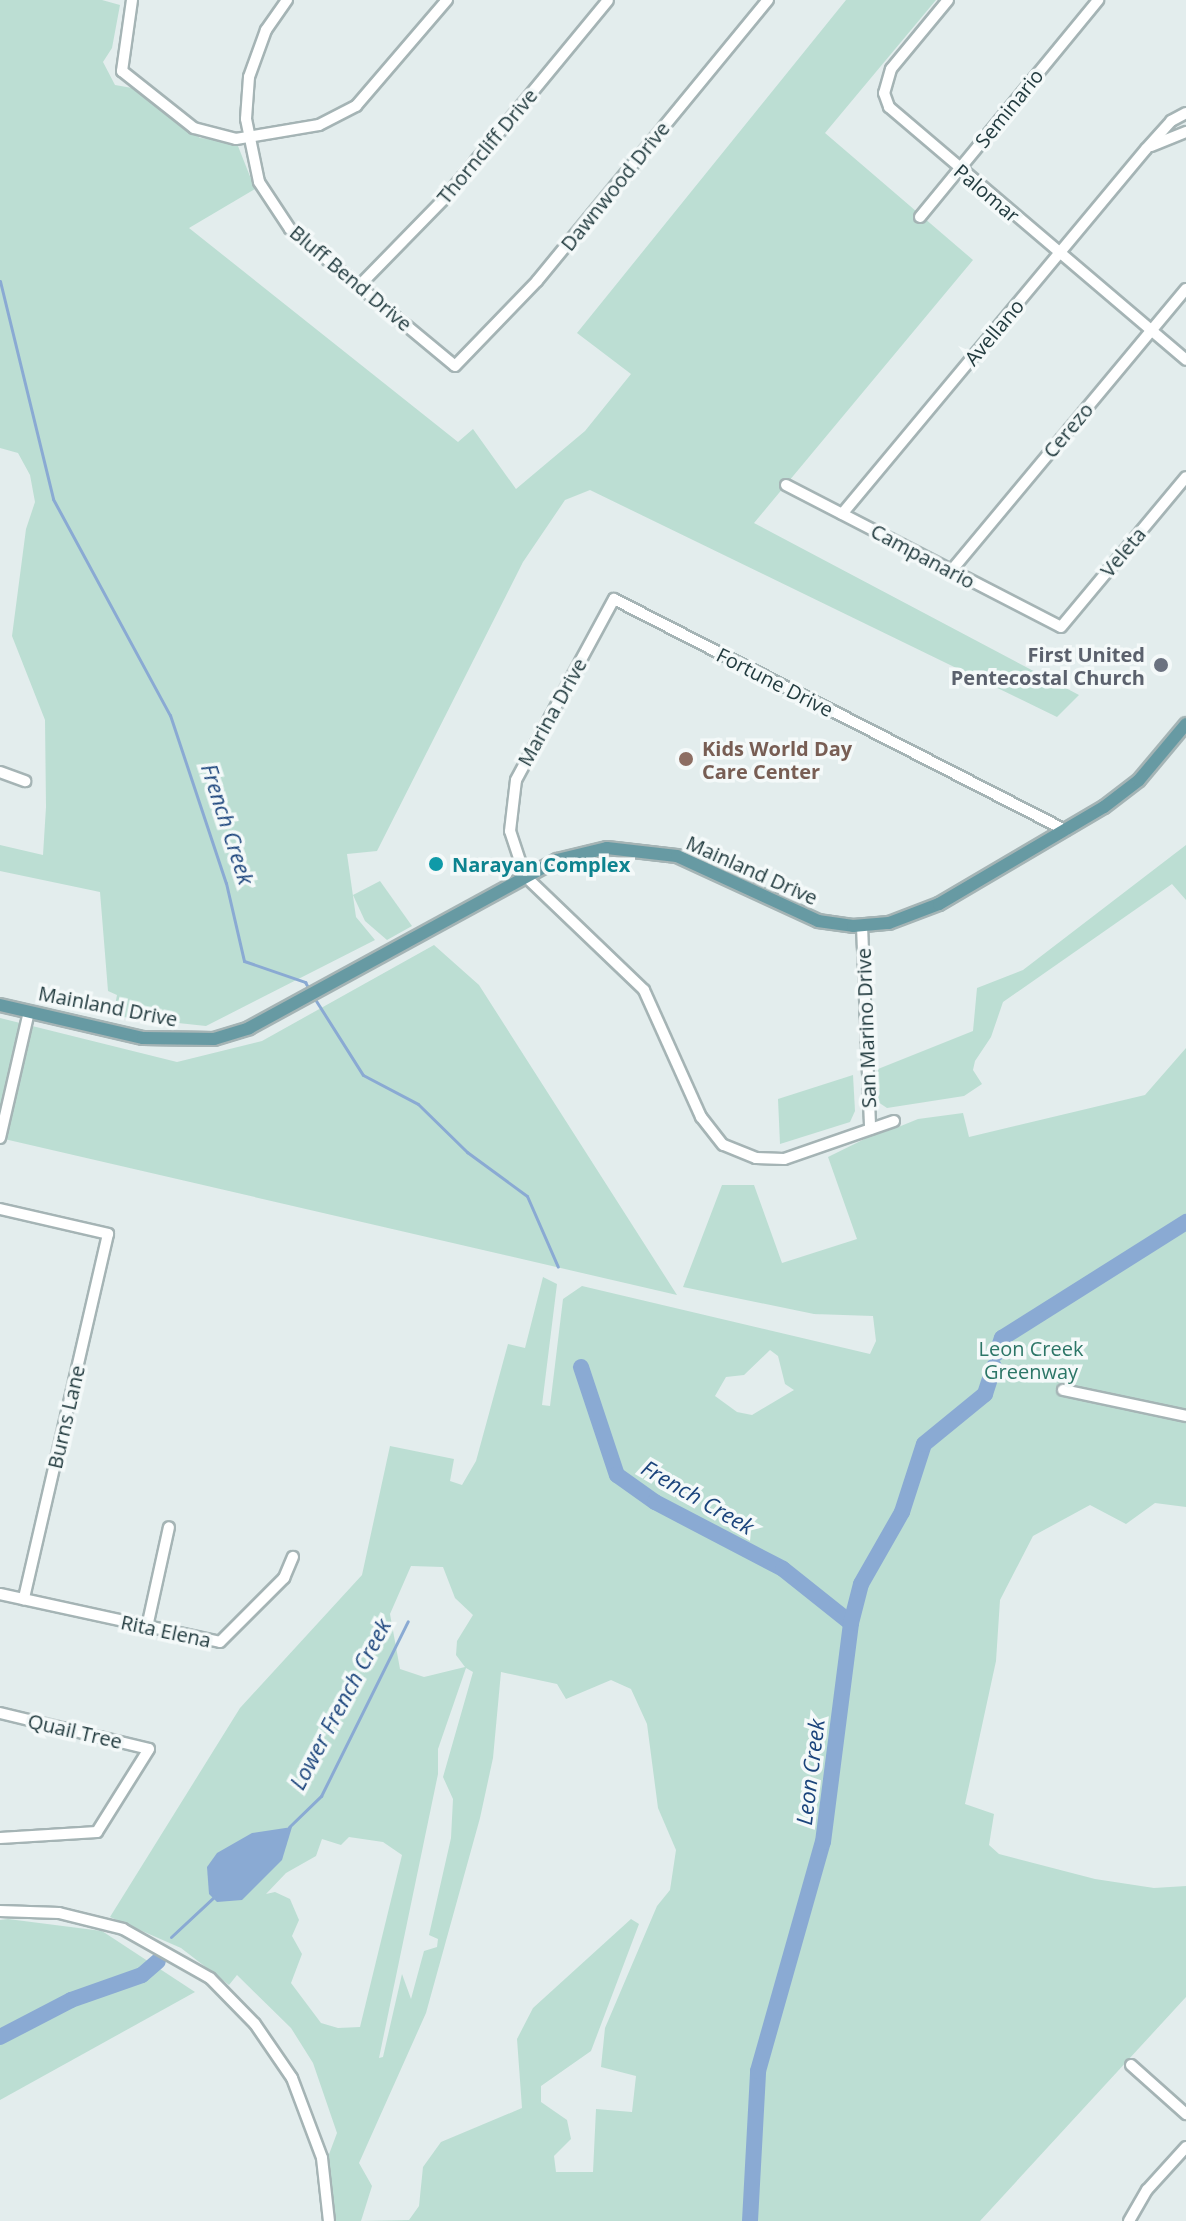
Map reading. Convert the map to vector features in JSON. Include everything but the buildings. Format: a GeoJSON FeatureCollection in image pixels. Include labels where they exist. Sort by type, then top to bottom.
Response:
{"type":"FeatureCollection","features":[{"type":"Feature","properties":{"kind":"main road","name":"Mainland Drive"},"geometry":{"type":"LineString","coordinates":[[0,1005],[179,1042],[230,1035],[274,1015],[525,876],[590,850],[643,849],[689,861],[802,917],[862,926],[923,912],[1065,830],[1139,780],[1186,724]]}},
{"type":"Feature","properties":{"kind":"street"},"geometry":{"type":"LineString","coordinates":[[132,0],[122,71],[194,128],[227,139],[319,125],[356,106],[447,0]]}},
{"type":"Feature","properties":{"kind":"street","name":"Bluff Bend Drive"},"geometry":{"type":"LineString","coordinates":[[287,0],[253,62],[246,97],[248,137],[256,174],[276,211],[455,366]]}},
{"type":"Feature","properties":{"kind":"street","name":"Thorncliff Drive"},"geometry":{"type":"LineString","coordinates":[[359,286],[445,198],[608,0]]}},
{"type":"Feature","properties":{"kind":"street","name":"Dawnwood Drive"},"geometry":{"type":"LineString","coordinates":[[455,366],[537,281],[768,0]]}},
{"type":"Feature","properties":{"kind":"street","name":"Palomar"},"geometry":{"type":"LineString","coordinates":[[948,0],[891,69],[884,93],[899,121],[1186,360]]}},
{"type":"Feature","properties":{"kind":"street","name":"Seminario"},"geometry":{"type":"LineString","coordinates":[[920,217],[1098,0]]}},
{"type":"Feature","properties":{"kind":"street","name":"Avellano"},"geometry":{"type":"LineString","coordinates":[[842,514],[1146,149],[1171,121],[1186,113]]}},
{"type":"Feature","properties":{"kind":"street","name":"Avellano"},"geometry":{"type":"LineString","coordinates":[[1146,149],[1186,132]]}},
{"type":"Feature","properties":{"kind":"street","name":"Cerezo"},"geometry":{"type":"LineString","coordinates":[[951,571],[1186,289]]}},
{"type":"Feature","properties":{"kind":"street","name":"Veleta"},"geometry":{"type":"LineString","coordinates":[[1061,627],[1186,477]]}},
{"type":"Feature","properties":{"kind":"street","name":"Campanario"},"geometry":{"type":"LineString","coordinates":[[786,485],[1061,627]]}},
{"type":"Feature","properties":{"kind":"street","name":"Fortune Drive"},"geometry":{"type":"LineString","coordinates":[[614,599],[1065,830]]}},
{"type":"Feature","properties":{"kind":"street","name":"Marina Drive"},"geometry":{"type":"LineString","coordinates":[[525,876],[510,831],[516,780],[614,599]]}},
{"type":"Feature","properties":{"kind":"street"},"geometry":{"type":"LineString","coordinates":[[0,772],[25,781]]}},
{"type":"Feature","properties":{"kind":"street"},"geometry":{"type":"LineString","coordinates":[[525,876],[644,990],[701,1117],[723,1145],[739,1153],[784,1159],[894,1121]]}},
{"type":"Feature","properties":{"kind":"street","name":"San Marino Drive"},"geometry":{"type":"LineString","coordinates":[[862,926],[870,1129]]}},
{"type":"Feature","properties":{"kind":"street"},"geometry":{"type":"LineString","coordinates":[[0,1138],[29,1011]]}},
{"type":"Feature","properties":{"kind":"street","name":"Burns Lane"},"geometry":{"type":"LineString","coordinates":[[0,1209],[108,1234],[24,1599]]}},
{"type":"Feature","properties":{"kind":"street"},"geometry":{"type":"LineString","coordinates":[[1063,1390],[1186,1416]]}},
{"type":"Feature","properties":{"kind":"street"},"geometry":{"type":"LineString","coordinates":[[147,1627],[169,1527]]}},
{"type":"Feature","properties":{"kind":"street","name":"Rita Elena"},"geometry":{"type":"LineString","coordinates":[[0,1594],[147,1627],[224,1640],[284,1578],[293,1557]]}},
{"type":"Feature","properties":{"kind":"street","name":"Quail Tree"},"geometry":{"type":"LineString","coordinates":[[0,1713],[149,1749],[97,1832],[0,1838]]}},
{"type":"Feature","properties":{"kind":"street"},"geometry":{"type":"LineString","coordinates":[[0,1911],[59,1913],[123,1929],[182,1959],[230,1997],[275,2050],[305,2105],[322,2158],[329,2221]]}},
{"type":"Feature","properties":{"kind":"street"},"geometry":{"type":"LineString","coordinates":[[1131,2065],[1186,2114]]}},
{"type":"Feature","properties":{"kind":"street"},"geometry":{"type":"LineString","coordinates":[[1129,2221],[1147,2190],[1186,2147]]}},
{"type":"Feature","properties":{"kind":"green space"},"geometry":{"type":"Polygon","coordinates":[[[0,0],[102,0],[120,5],[112,48],[103,62],[115,85],[132,88],[200,138],[236,141],[255,189],[189,228],[458,442],[473,429],[516,489],[585,431],[631,374],[577,333],[846,0],[936,0],[825,133],[973,260],[754,523],[1079,695],[1057,717],[590,490],[565,500],[523,562],[377,851],[347,854],[356,917],[375,940],[206,1026],[113,1016],[117,995],[108,991],[100,892],[0,871],[0,845],[43,855],[46,807],[45,720],[12,636],[26,529],[35,502],[30,475],[18,453],[0,448],[0,0]]]}},
{"type":"Feature","properties":{"kind":"green space"},"geometry":{"type":"Polygon","coordinates":[[[1186,845],[1186,900],[1172,884],[1003,1002],[991,1037],[975,1061],[973,1070],[982,1084],[964,1096],[887,1108],[878,1102],[878,1069],[973,1031],[977,988],[1023,970],[1186,845]]]}},
{"type":"Feature","properties":{"kind":"green space"},"geometry":{"type":"Polygon","coordinates":[[[380,881],[412,926],[387,940],[365,921],[353,895],[380,881]]]}},
{"type":"Feature","properties":{"kind":"green space"},"geometry":{"type":"Polygon","coordinates":[[[434,945],[479,985],[677,1295],[0,1138],[0,1018],[177,1062],[262,1041],[434,945]]]}},
{"type":"Feature","properties":{"kind":"green space","name":"Leon Creek Greenway"},"geometry":{"type":"Polygon","coordinates":[[[1186,1048],[1186,1507],[1155,1503],[1126,1524],[1090,1505],[1033,1536],[1000,1600],[996,1661],[965,1804],[994,1814],[989,1845],[999,1854],[1095,1879],[1154,1888],[1186,1886],[1186,1997],[980,2221],[361,2221],[335,2221],[328,2157],[337,2133],[313,2063],[291,2028],[237,1975],[229,1985],[181,1948],[110,1917],[240,1708],[362,1575],[390,1446],[454,1459],[450,1481],[462,1485],[476,1461],[508,1344],[525,1348],[543,1277],[557,1284],[542,1405],[550,1406],[563,1299],[582,1286],[870,1354],[876,1341],[873,1316],[814,1314],[683,1287],[722,1185],[754,1185],[782,1263],[857,1239],[828,1157],[893,1125],[896,1128],[918,1119],[963,1113],[969,1137],[1145,1095],[1186,1048]],[[770,1350],[744,1375],[726,1377],[715,1396],[737,1412],[752,1415],[794,1390],[785,1384],[778,1356],[770,1350]],[[411,1566],[390,1614],[400,1669],[424,1677],[465,1667],[456,1655],[457,1641],[473,1615],[455,1598],[443,1567],[411,1566]],[[466,1668],[438,1749],[438,1774],[379,2058],[383,2057],[402,1974],[411,1999],[424,1951],[437,1947],[438,1939],[429,1935],[451,1838],[453,1799],[443,1777],[473,1672],[466,1668]],[[501,1672],[493,1758],[480,1818],[426,2013],[359,2163],[372,2186],[361,2221],[409,2220],[419,2206],[423,2167],[441,2142],[522,2108],[517,2039],[533,2008],[631,1919],[639,1924],[591,2051],[541,2086],[541,2102],[567,2120],[571,2139],[554,2156],[556,2172],[593,2172],[596,2109],[632,2112],[636,2076],[601,2067],[605,2028],[657,1906],[670,1890],[676,1850],[658,1808],[647,1724],[631,1689],[611,1680],[566,1699],[557,1684],[501,1672]],[[349,1837],[341,1845],[322,1839],[316,1856],[286,1873],[266,1894],[275,1892],[290,1899],[299,1920],[292,1936],[302,1954],[291,1983],[321,2023],[338,2028],[360,2027],[402,1855],[383,1842],[349,1837]]]}},
{"type":"Feature","properties":{"kind":"green space"},"geometry":{"type":"Polygon","coordinates":[[[853,1075],[855,1111],[850,1122],[780,1144],[778,1099],[853,1075]]]}},
{"type":"Feature","properties":{"kind":"green space"},"geometry":{"type":"Polygon","coordinates":[[[0,1920],[102,1931],[195,1992],[0,2100],[0,1920]]]}},
{"type":"Feature","properties":{"kind":"water"},"geometry":{"type":"Polygon","coordinates":[[[292,1827],[282,1860],[242,1900],[217,1902],[209,1894],[207,1867],[217,1853],[252,1833],[292,1827]]]}},
{"type":"Feature","properties":{"kind":"waterway","name":"French Creek"},"geometry":{"type":"LineString","coordinates":[[0,281],[53,499],[170,715],[226,883],[244,961],[305,982],[309,989]]}},
{"type":"Feature","properties":{"kind":"waterway","name":"French Creek"},"geometry":{"type":"LineString","coordinates":[[313,996],[363,1075],[418,1104],[467,1152],[527,1196],[558,1267]]}},
{"type":"Feature","properties":{"kind":"waterway","name":"Leon Creek"},"geometry":{"type":"LineString","coordinates":[[997,1353],[1002,1338],[1186,1222]]}},
{"type":"Feature","properties":{"kind":"waterway","name":"Leon Creek"},"geometry":{"type":"LineString","coordinates":[[750,2221],[758,2071],[823,1842],[851,1623],[861,1584],[902,1512],[924,1444],[985,1394],[994,1366]]}},
{"type":"Feature","properties":{"kind":"waterway","name":"French Creek"},"geometry":{"type":"LineString","coordinates":[[581,1367],[617,1475],[655,1502],[783,1569],[851,1623]]}},
{"type":"Feature","properties":{"kind":"waterway","name":"Lower French Creek"},"geometry":{"type":"LineString","coordinates":[[289,1827],[321,1796],[408,1621]]}},
{"type":"Feature","properties":{"kind":"waterway","name":"Lower French Creek"},"geometry":{"type":"LineString","coordinates":[[171,1937],[215,1896]]}},
{"type":"Feature","properties":{"kind":"waterway","name":"Lower French Creek"},"geometry":{"type":"LineString","coordinates":[[0,2037],[71,2000],[142,1975],[158,1961]]}},
{"type":"Feature","properties":{"kind":"place","name":"First United Pentecostal Church"},"geometry":{"type":"Point","coordinates":[1161,665]}},
{"type":"Feature","properties":{"kind":"place","name":"Kids World Day Care Center"},"geometry":{"type":"Point","coordinates":[686,759]}},
{"type":"Feature","properties":{"kind":"place","name":"Narayan Complex"},"geometry":{"type":"Point","coordinates":[436,864]}}]}
